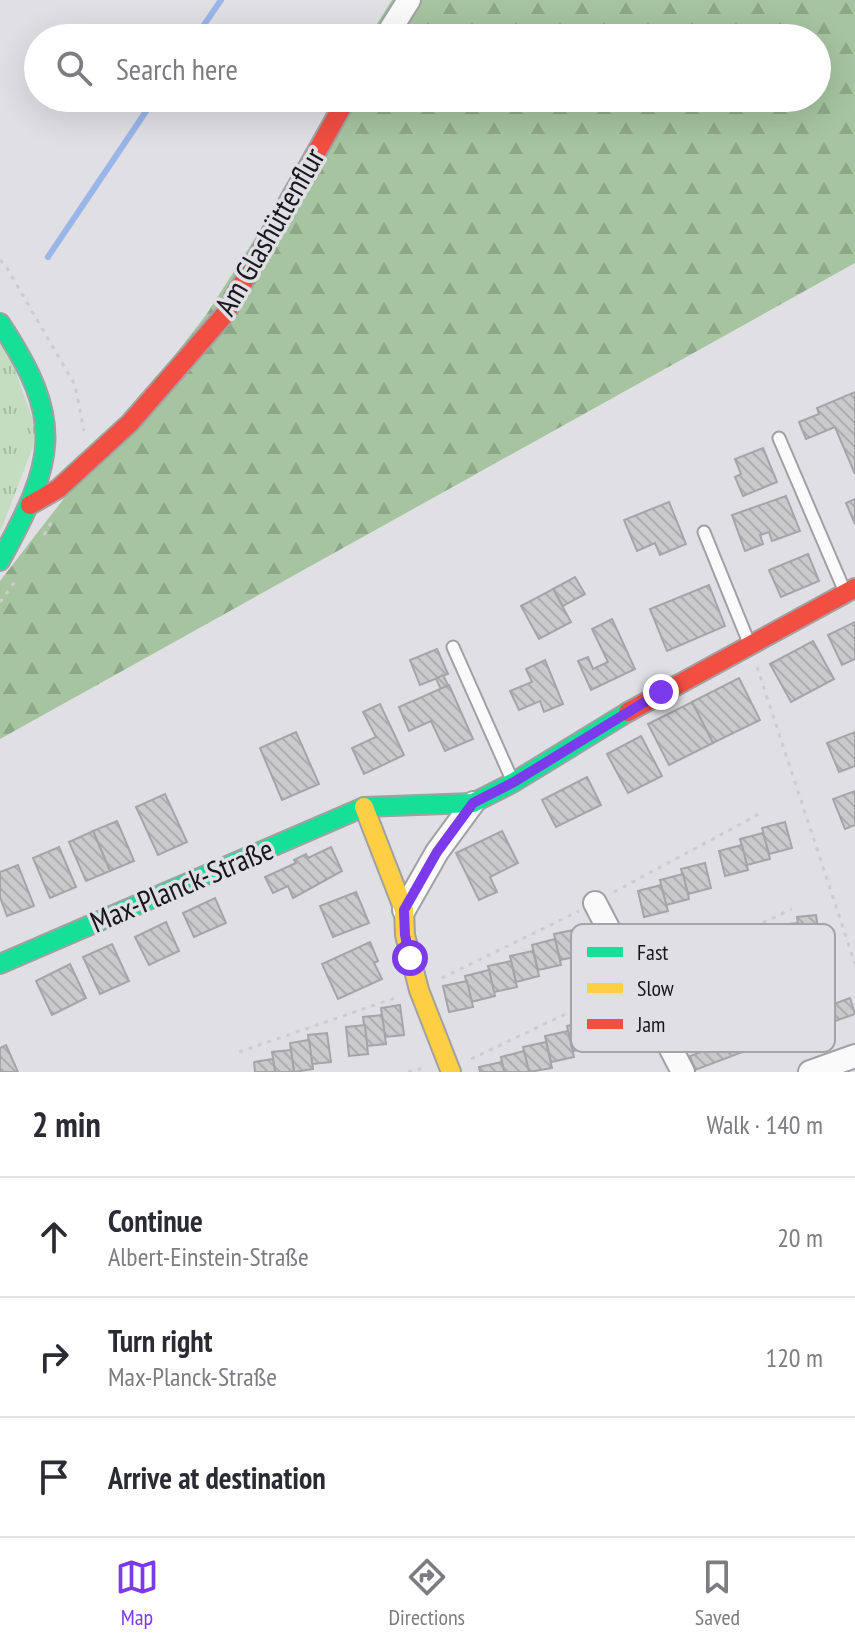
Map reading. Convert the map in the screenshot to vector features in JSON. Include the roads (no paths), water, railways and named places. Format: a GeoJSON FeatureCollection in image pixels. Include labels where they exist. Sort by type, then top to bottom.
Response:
{"type":"FeatureCollection","features":[{"type":"Feature","properties":{"kind":"street"},"geometry":{"type":"LineString","coordinates":[[394,24],[409,0]]}},
{"type":"Feature","properties":{"kind":"street","name":"Am Glashüttenflur"},"geometry":{"type":"LineString","coordinates":[[30,505],[58,489],[130,423],[226,313],[339,112]]}},
{"type":"Feature","properties":{"kind":"street"},"geometry":{"type":"LineString","coordinates":[[0,323],[25,359],[43,405],[47,425],[45,464],[30,505],[0,561]]}},
{"type":"Feature","properties":{"kind":"street"},"geometry":{"type":"LineString","coordinates":[[45,464],[86,463]]}},
{"type":"Feature","properties":{"kind":"street","name":"Max-Planck-Straße"},"geometry":{"type":"LineString","coordinates":[[0,964],[364,807],[473,803],[514,782],[661,692],[850,590]]}},
{"type":"Feature","properties":{"kind":"street","name":"Max-Planck-Straße"},"geometry":{"type":"LineString","coordinates":[[404,910],[437,852],[473,803]]}},
{"type":"Feature","properties":{"kind":"street"},"geometry":{"type":"LineString","coordinates":[[364,807],[404,910],[405,935],[419,990],[450,1070]]}},
{"type":"Feature","properties":{"kind":"street"},"geometry":{"type":"LineString","coordinates":[[595,903],[606,924]]}},
{"type":"Feature","properties":{"kind":"street"},"geometry":{"type":"LineString","coordinates":[[673,1052],[683,1072]]}},
{"type":"Feature","properties":{"kind":"street"},"geometry":{"type":"LineString","coordinates":[[810,1072],[855,1056]]}},
{"type":"Feature","properties":{"kind":"lane"},"geometry":{"type":"LineString","coordinates":[[779,438],[850,590]]}},
{"type":"Feature","properties":{"kind":"lane"},"geometry":{"type":"LineString","coordinates":[[704,532],[749,644]]}},
{"type":"Feature","properties":{"kind":"lane"},"geometry":{"type":"LineString","coordinates":[[453,647],[514,782]]}},
{"type":"Feature","properties":{"kind":"waterway"},"geometry":{"type":"LineString","coordinates":[[205,24],[221,0]]}},
{"type":"Feature","properties":{"kind":"waterway"},"geometry":{"type":"LineString","coordinates":[[48,257],[146,112]]}}]}
